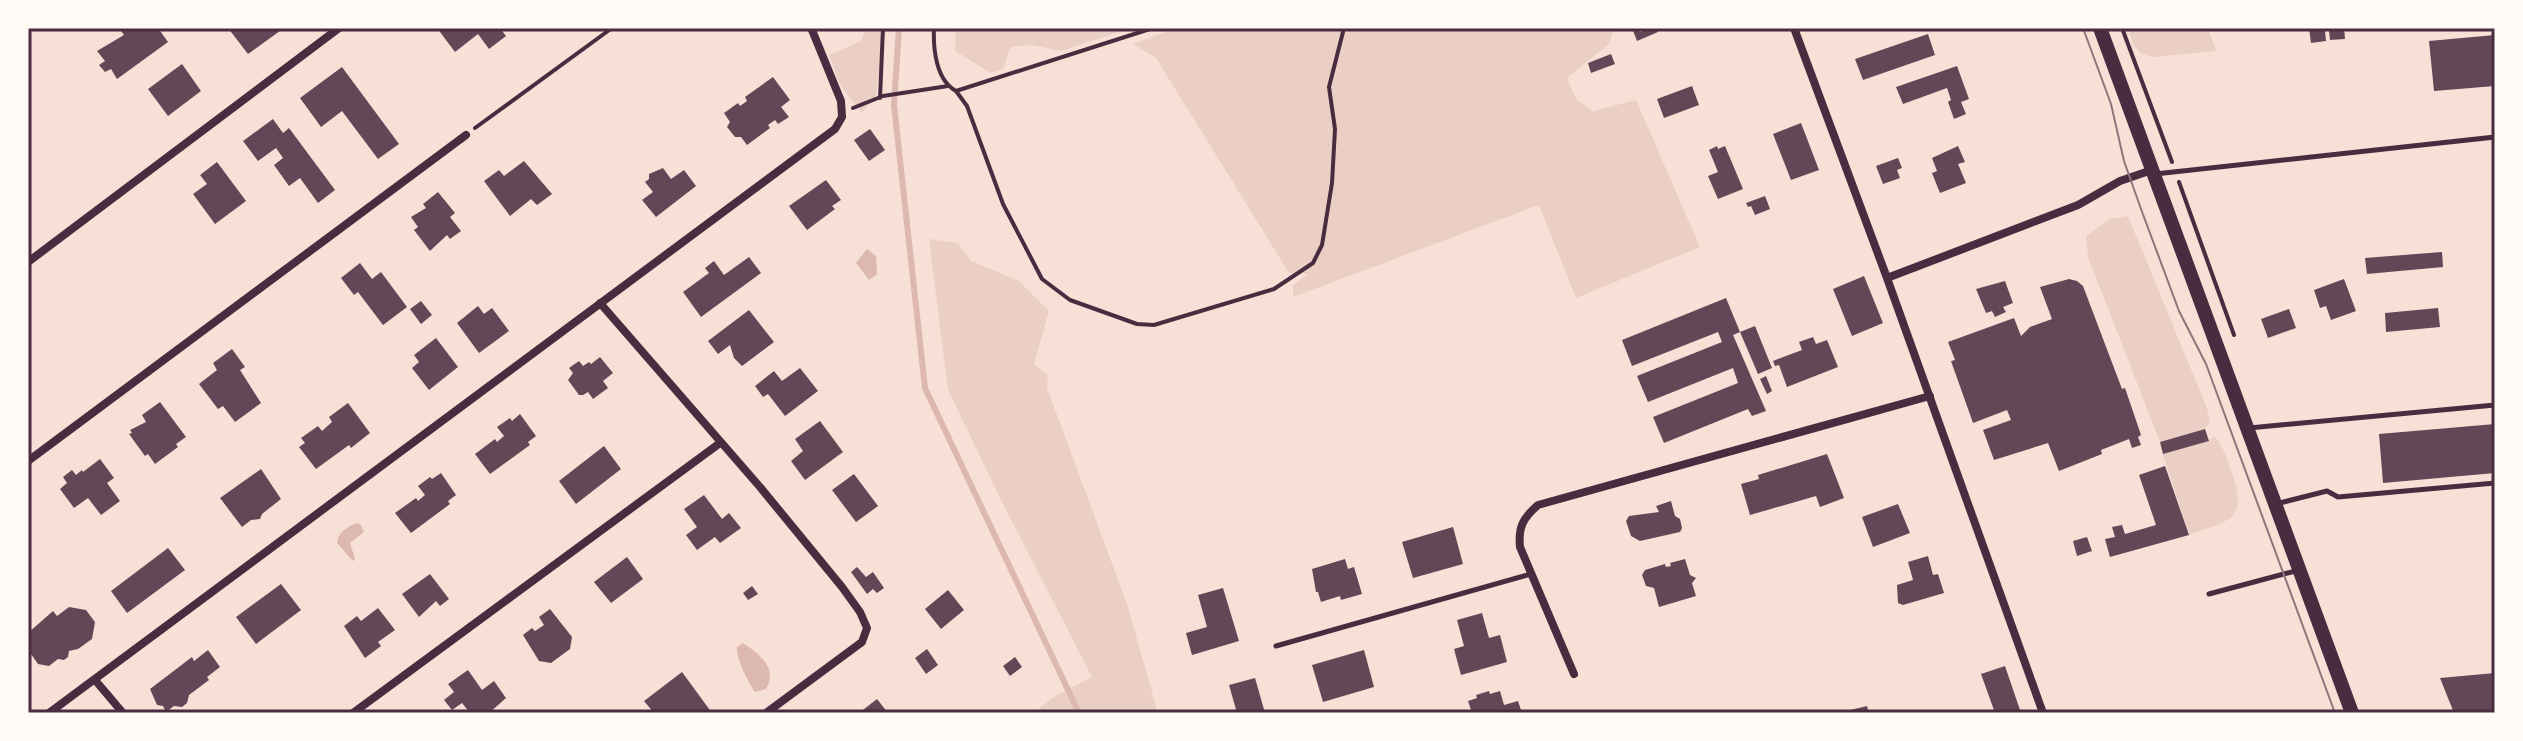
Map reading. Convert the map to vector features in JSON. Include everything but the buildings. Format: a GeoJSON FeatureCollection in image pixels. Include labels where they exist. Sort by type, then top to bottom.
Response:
{"type":"FeatureCollection","features":[{"type":"Feature","properties":{"kind":"main road"},"geometry":{"type":"LineString","coordinates":[[2100,28],[2352,713]]}},
{"type":"Feature","properties":{"kind":"street"},"geometry":{"type":"LineString","coordinates":[[28,262],[339,28]]}},
{"type":"Feature","properties":{"kind":"street"},"geometry":{"type":"LineString","coordinates":[[1794,28],[2043,713]]}},
{"type":"Feature","properties":{"kind":"street"},"geometry":{"type":"LineString","coordinates":[[49,713],[835,129],[842,117],[841,101],[812,30]]}},
{"type":"Feature","properties":{"kind":"street"},"geometry":{"type":"LineString","coordinates":[[28,461],[466,135]]}},
{"type":"Feature","properties":{"kind":"street"},"geometry":{"type":"LineString","coordinates":[[1887,278],[2078,205],[2120,181],[2153,172]]}},
{"type":"Feature","properties":{"kind":"street"},"geometry":{"type":"LineString","coordinates":[[600,303],[760,487],[860,612],[867,628],[862,642],[766,713]]}},
{"type":"Feature","properties":{"kind":"street"},"geometry":{"type":"LineString","coordinates":[[1574,674],[1520,547],[1519,530],[1525,516],[1538,505],[1930,396]]}},
{"type":"Feature","properties":{"kind":"street"},"geometry":{"type":"LineString","coordinates":[[353,713],[720,443]]}},
{"type":"Feature","properties":{"kind":"street"},"geometry":{"type":"LineString","coordinates":[[95,680],[123,713]]}},
{"type":"Feature","properties":{"kind":"lane"},"geometry":{"type":"LineString","coordinates":[[2153,172],[2495,137]]}},
{"type":"Feature","properties":{"kind":"lane"},"geometry":{"type":"LineString","coordinates":[[2248,428],[2495,405]]}},
{"type":"Feature","properties":{"kind":"lane"},"geometry":{"type":"LineString","coordinates":[[2276,504],[2327,491],[2338,497],[2495,483]]}},
{"type":"Feature","properties":{"kind":"lane"},"geometry":{"type":"LineString","coordinates":[[2209,594],[2300,570]]}},
{"type":"Feature","properties":{"kind":"lane"},"geometry":{"type":"LineString","coordinates":[[1276,646],[1531,574]]}},
{"type":"Feature","properties":{"kind":"path"},"geometry":{"type":"LineString","coordinates":[[466,135],[612,28]]}},
{"type":"Feature","properties":{"kind":"path"},"geometry":{"type":"LineString","coordinates":[[882,97],[883,28]]}},
{"type":"Feature","properties":{"kind":"path"},"geometry":{"type":"LineString","coordinates":[[934,28],[933,47],[948,86],[967,106],[1003,204],[1042,279],[1070,300],[1137,324],[1154,325],[1274,289],[1313,263],[1322,245],[1332,183],[1335,129],[1329,87],[1344,28]]}},
{"type":"Feature","properties":{"kind":"path"},"geometry":{"type":"LineString","coordinates":[[956,91],[1153,28]]}},
{"type":"Feature","properties":{"kind":"path"},"geometry":{"type":"LineString","coordinates":[[2122,28],[2234,337]]}},
{"type":"Feature","properties":{"kind":"path"},"geometry":{"type":"LineString","coordinates":[[842,112],[882,97],[948,86]]}},
{"type":"Feature","properties":{"kind":"shaded area"},"geometry":{"type":"Polygon","coordinates":[[[866,28],[885,28],[876,95],[862,113],[840,85],[829,55],[861,41],[866,28]]]}},
{"type":"Feature","properties":{"kind":"shaded area"},"geometry":{"type":"Polygon","coordinates":[[[956,28],[1131,28],[1061,51],[1031,45],[1010,47],[1004,68],[991,73],[955,51],[956,28]]]}},
{"type":"Feature","properties":{"kind":"shaded area"},"geometry":{"type":"Polygon","coordinates":[[[1176,28],[1614,28],[1609,44],[1567,78],[1576,99],[1593,111],[1636,100],[1700,247],[1576,298],[1539,205],[1293,297],[1293,285],[1308,274],[1289,273],[1156,58],[1133,44],[1176,28]]]}},
{"type":"Feature","properties":{"kind":"shaded area"},"geometry":{"type":"Polygon","coordinates":[[[2128,28],[2208,28],[2216,51],[2154,57],[2141,54],[2133,44],[2128,28]]]}},
{"type":"Feature","properties":{"kind":"shaded area"},"geometry":{"type":"Polygon","coordinates":[[[2128,216],[2210,422],[2205,429],[2160,442],[2088,257],[2086,236],[2109,219],[2128,216]]]}},
{"type":"Feature","properties":{"kind":"shaded area"},"geometry":{"type":"Polygon","coordinates":[[[929,239],[958,243],[971,261],[1019,281],[1049,311],[1034,364],[1048,375],[1047,388],[1127,604],[1158,713],[1033,713],[1054,697],[1092,677],[948,390],[929,239]]]}},
{"type":"Feature","properties":{"kind":"shaded area"},"geometry":{"type":"Polygon","coordinates":[[[867,249],[876,256],[877,274],[869,280],[856,263],[867,249]]]}},
{"type":"Feature","properties":{"kind":"shaded area"},"geometry":{"type":"Polygon","coordinates":[[[2214,436],[2231,470],[2236,486],[2237,508],[2226,521],[2189,535],[2163,454],[2209,441],[2214,436]]]}},
{"type":"Feature","properties":{"kind":"shaded area"},"geometry":{"type":"Polygon","coordinates":[[[357,523],[364,532],[350,543],[353,561],[337,543],[344,530],[357,523]]]}},
{"type":"Feature","properties":{"kind":"shaded area"},"geometry":{"type":"Polygon","coordinates":[[[743,643],[761,657],[768,669],[770,675],[766,689],[755,692],[740,664],[737,647],[743,643]]]}},
{"type":"Feature","properties":{"kind":"waterway"},"geometry":{"type":"LineString","coordinates":[[899,28],[894,105],[925,388],[1079,713]]}},
{"type":"Feature","properties":{"kind":"tram line"},"geometry":{"type":"LineString","coordinates":[[2083,28],[2111,104],[2124,161],[2141,209],[2179,311],[2206,364],[2335,713]]}}]}
